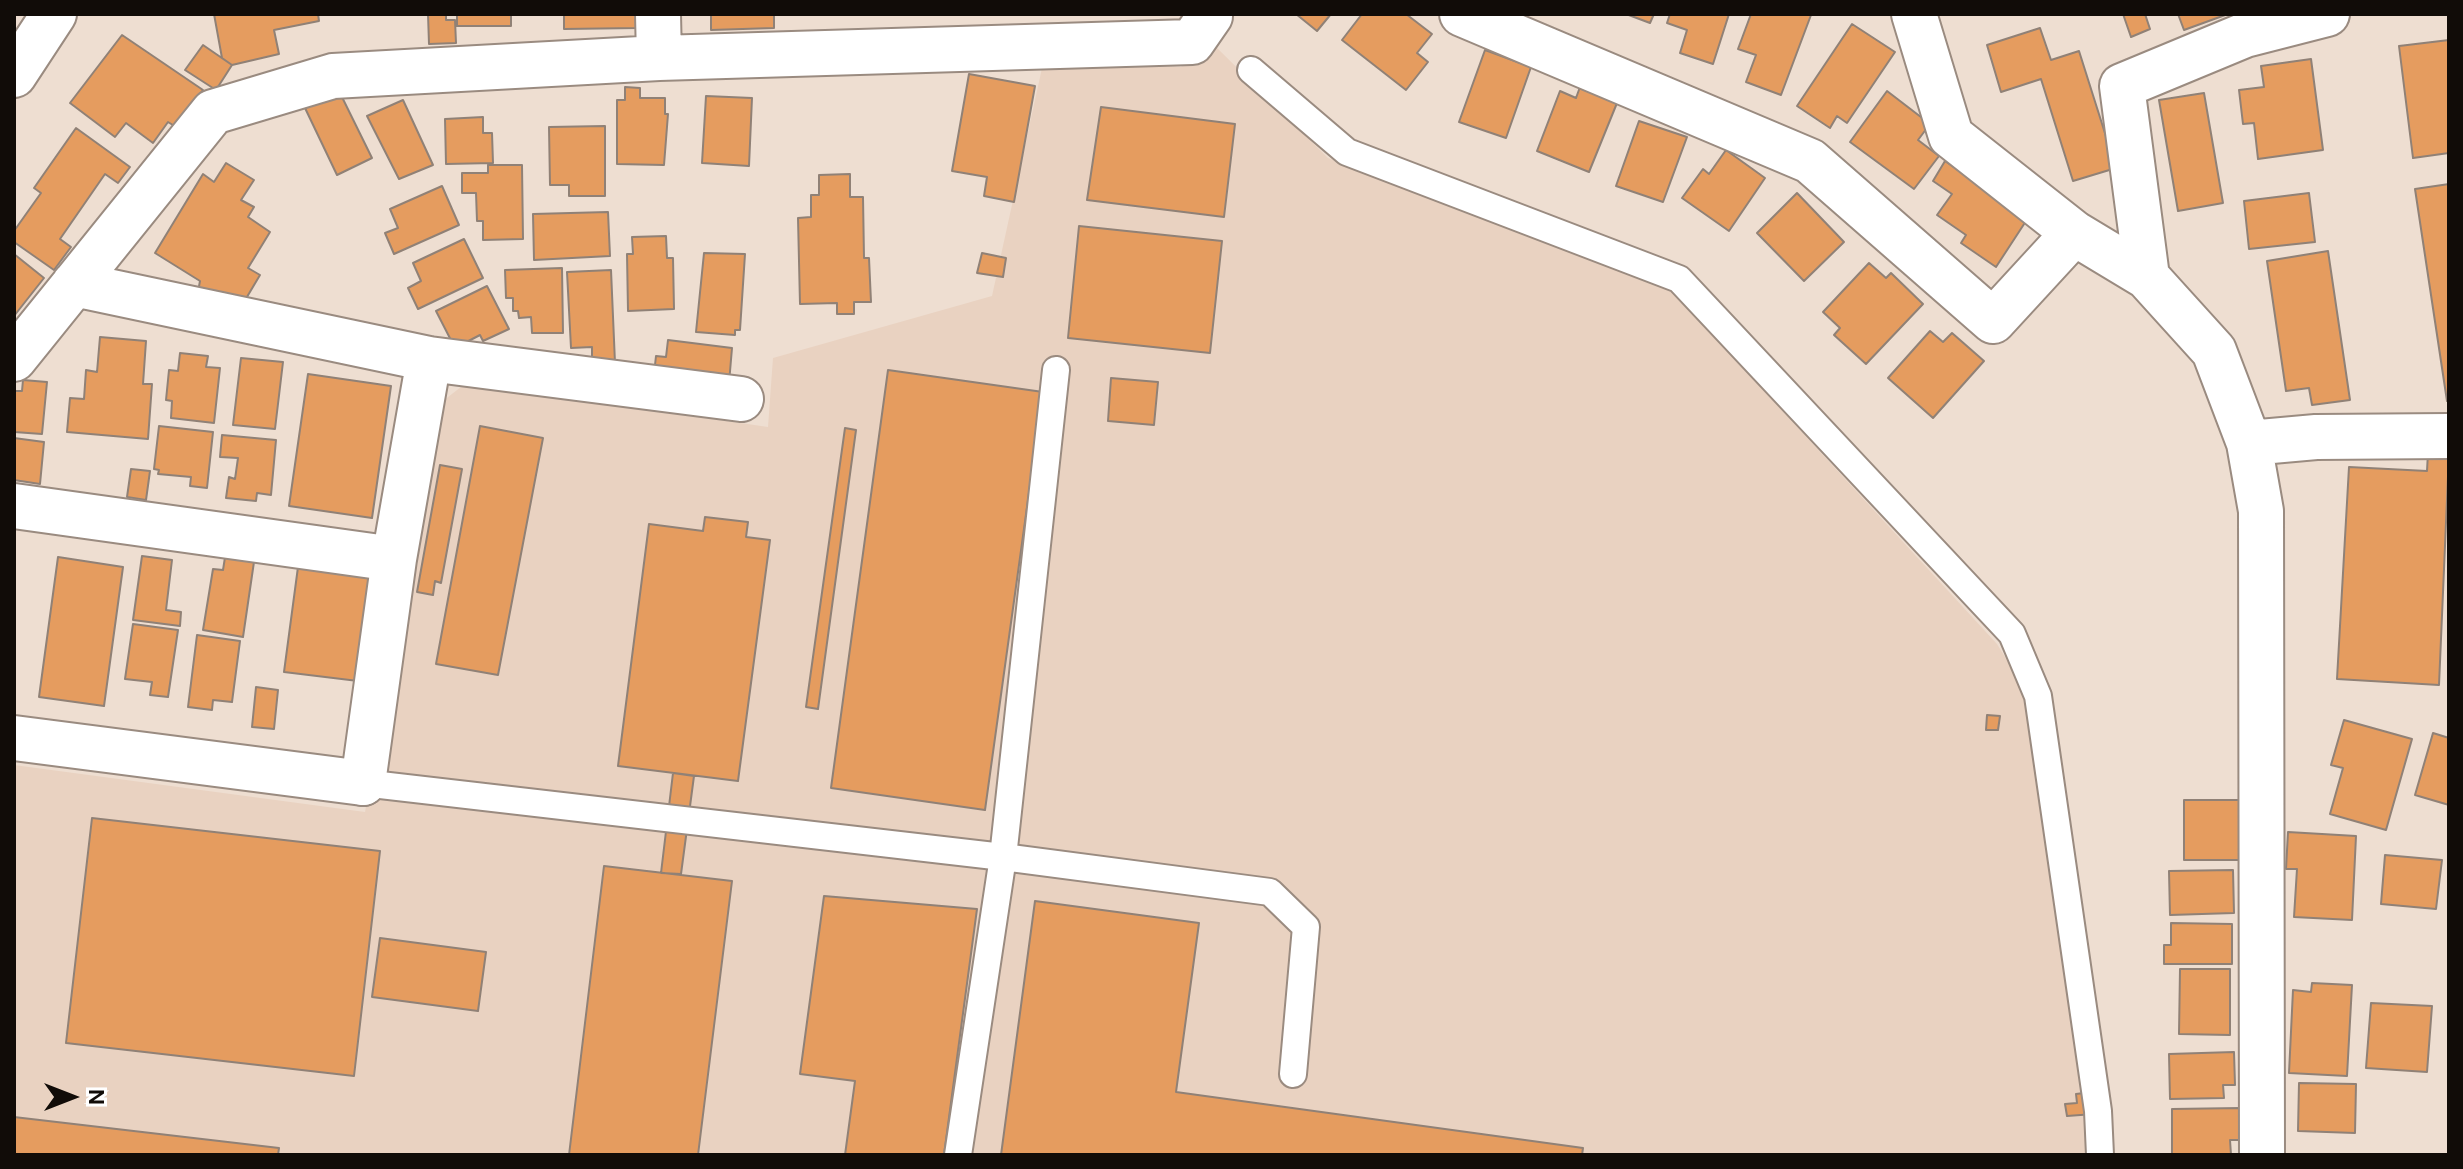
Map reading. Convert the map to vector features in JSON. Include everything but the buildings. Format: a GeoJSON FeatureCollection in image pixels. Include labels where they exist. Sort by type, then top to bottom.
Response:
{"type":"FeatureCollection","features":[{"type":"Feature","properties":{"kind":"street"},"geometry":{"type":"LineString","coordinates":[[14,75],[54,14]]}},
{"type":"Feature","properties":{"kind":"street"},"geometry":{"type":"LineString","coordinates":[[658,14],[659,58]]}},
{"type":"Feature","properties":{"kind":"street"},"geometry":{"type":"LineString","coordinates":[[14,359],[213,112],[333,76],[659,58],[1192,42],[1210,16],[1208,14]]}},
{"type":"Feature","properties":{"kind":"street"},"geometry":{"type":"LineString","coordinates":[[1462,14],[1810,161],[1993,321],[2074,233]]}},
{"type":"Feature","properties":{"kind":"street"},"geometry":{"type":"LineString","coordinates":[[1914,14],[1951,136],[2074,233],[2147,277],[2214,351],[2249,443],[2261,511],[2262,1155]]}},
{"type":"Feature","properties":{"kind":"street"},"geometry":{"type":"LineString","coordinates":[[2147,277],[2122,86],[2245,35],[2327,14]]}},
{"type":"Feature","properties":{"kind":"street"},"geometry":{"type":"LineString","coordinates":[[74,284],[429,359],[741,399]]}},
{"type":"Feature","properties":{"kind":"street"},"geometry":{"type":"LineString","coordinates":[[14,738],[363,783],[394,559],[429,359]]}},
{"type":"Feature","properties":{"kind":"street"},"geometry":{"type":"LineString","coordinates":[[2249,443],[2316,437],[2449,436]]}},
{"type":"Feature","properties":{"kind":"street"},"geometry":{"type":"LineString","coordinates":[[14,506],[394,559]]}},
{"type":"Feature","properties":{"kind":"lane"},"geometry":{"type":"LineString","coordinates":[[1251,70],[1347,152],[1679,279],[2012,634],[2038,696],[2098,1111],[2100,1155]]}},
{"type":"Feature","properties":{"kind":"lane"},"geometry":{"type":"LineString","coordinates":[[958,1155],[1003,857],[1056,370]]}},
{"type":"Feature","properties":{"kind":"lane"},"geometry":{"type":"LineString","coordinates":[[363,783],[1003,857],[1270,892],[1306,927],[1293,1074]]}},
{"type":"Feature","properties":{"kind":"shaded area"},"geometry":{"type":"Polygon","coordinates":[[[1211,42],[1328,158],[1672,291],[1997,644],[2025,690],[2084,1110],[2086,1155],[14,1155],[14,765],[365,812],[443,401],[466,383],[768,427],[773,358],[992,296],[1044,59],[1181,67],[1211,42]]]}}]}
